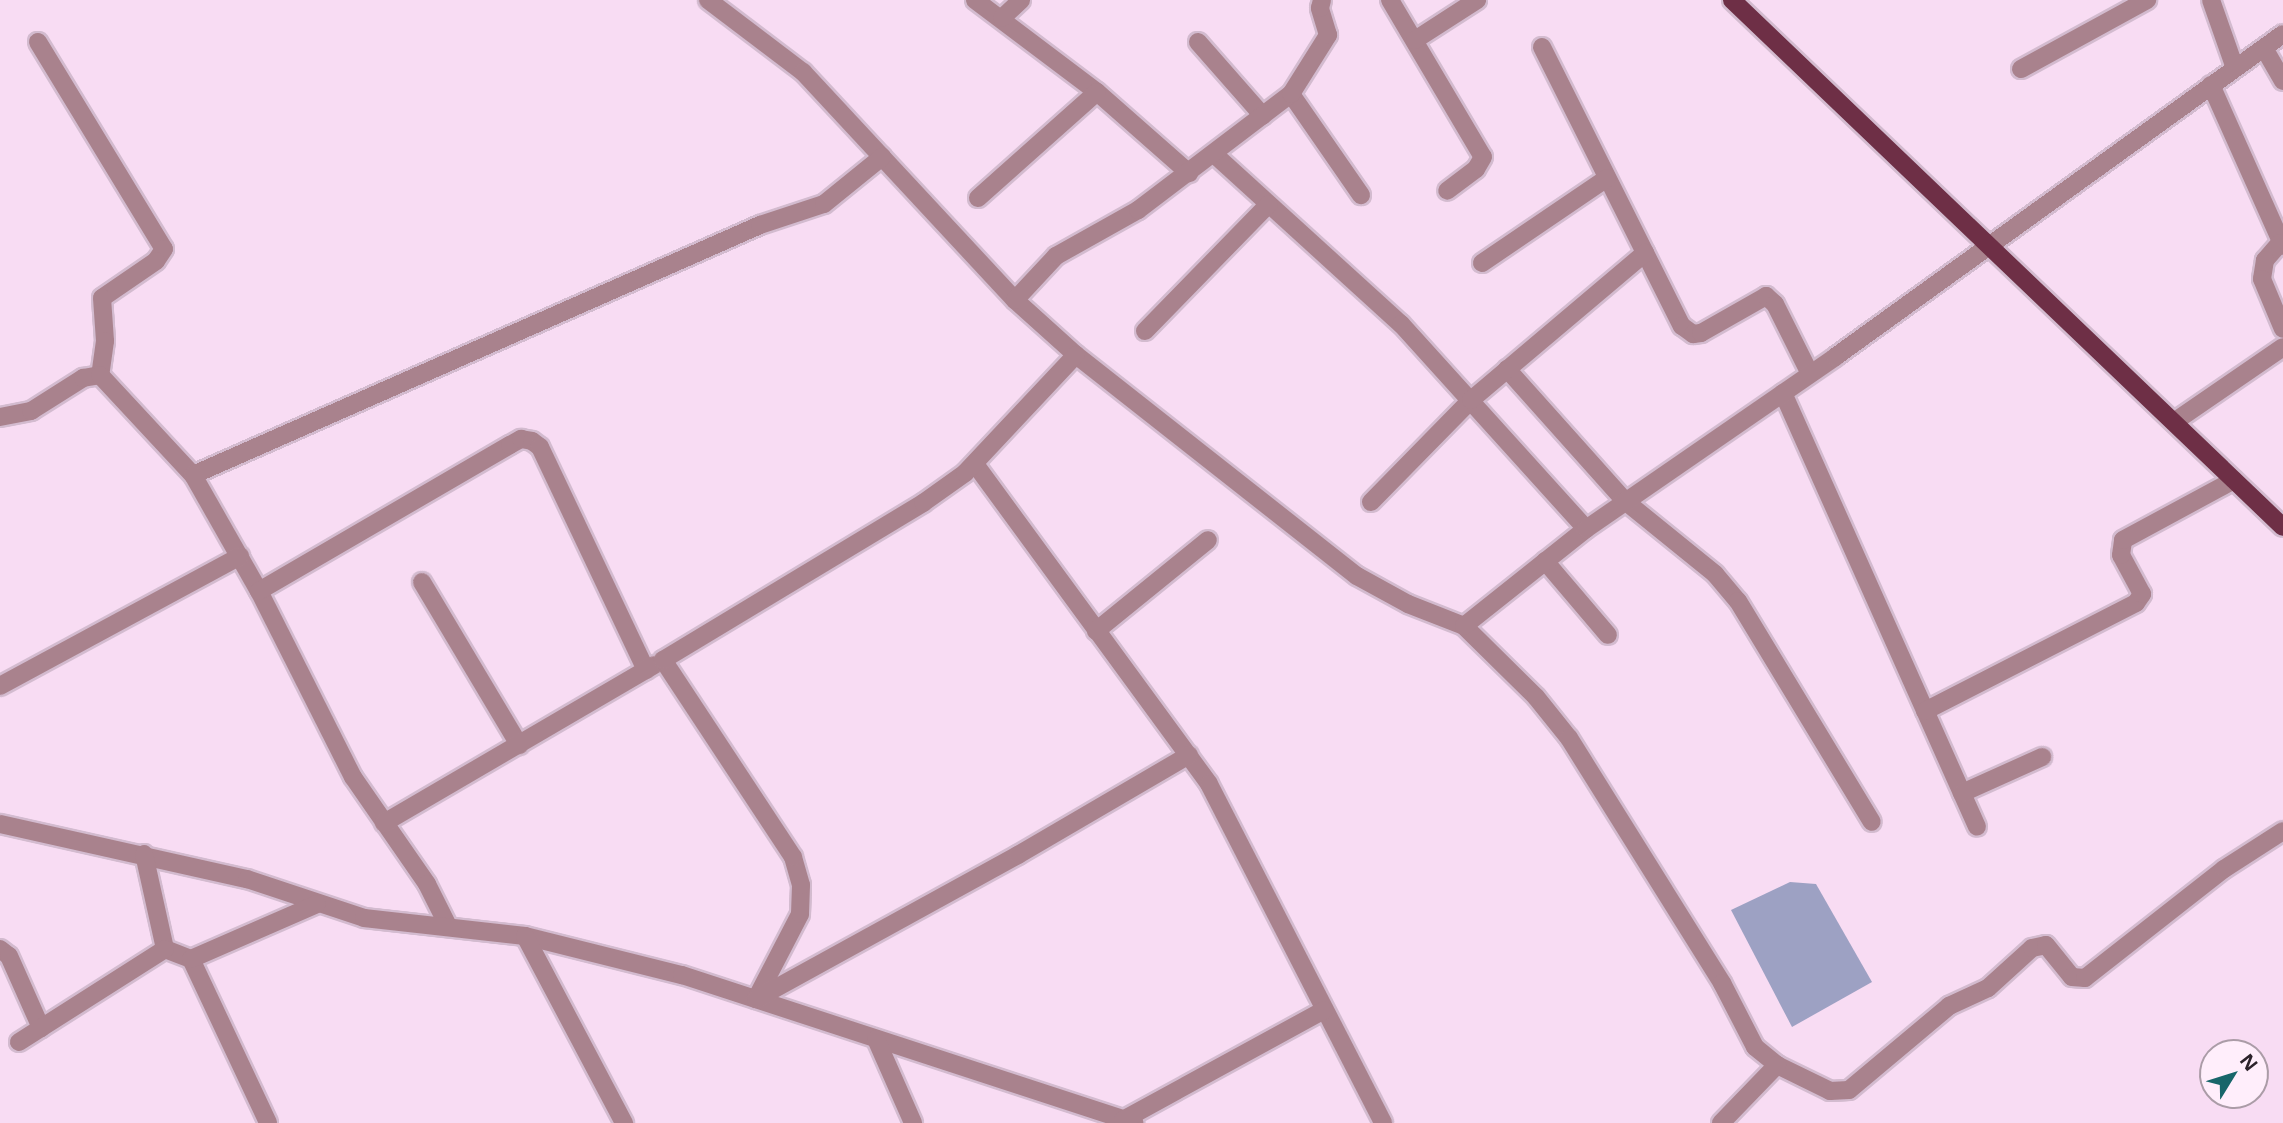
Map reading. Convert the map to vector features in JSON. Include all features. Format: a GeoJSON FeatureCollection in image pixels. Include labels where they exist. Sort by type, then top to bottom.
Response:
{"type":"FeatureCollection","features":[{"type":"Feature","properties":{"kind":"main road"},"geometry":{"type":"LineString","coordinates":[[1732,0],[1989,242],[2283,527]]}},
{"type":"Feature","properties":{"kind":"street"},"geometry":{"type":"LineString","coordinates":[[708,0],[803,72],[1015,300],[1076,355],[1357,576],[1408,604],[1464,626],[1536,697],[1569,738],[1728,994],[1755,1047],[1777,1065],[1830,1091],[1849,1090],[1949,1006],[1988,988],[2032,948],[2046,945],[2072,977],[2085,978],[2224,869],[2283,831]]}},
{"type":"Feature","properties":{"kind":"street"},"geometry":{"type":"LineString","coordinates":[[975,0],[1097,92],[1189,173]]}},
{"type":"Feature","properties":{"kind":"street"},"geometry":{"type":"LineString","coordinates":[[1002,18],[1021,0]]}},
{"type":"Feature","properties":{"kind":"street"},"geometry":{"type":"LineString","coordinates":[[1015,300],[1056,256],[1138,210],[1215,155],[1291,94],[1328,35],[1320,8],[1322,0]]}},
{"type":"Feature","properties":{"kind":"street"},"geometry":{"type":"LineString","coordinates":[[1390,0],[1483,157],[1476,169],[1447,191]]}},
{"type":"Feature","properties":{"kind":"street"},"geometry":{"type":"LineString","coordinates":[[1415,40],[1477,0]]}},
{"type":"Feature","properties":{"kind":"street"},"geometry":{"type":"LineString","coordinates":[[2021,69],[2147,0]]}},
{"type":"Feature","properties":{"kind":"street"},"geometry":{"type":"LineString","coordinates":[[2211,0],[2235,68]]}},
{"type":"Feature","properties":{"kind":"street"},"geometry":{"type":"LineString","coordinates":[[1464,626],[1586,529],[1810,374],[1989,242],[2283,34]]}},
{"type":"Feature","properties":{"kind":"street"},"geometry":{"type":"LineString","coordinates":[[38,42],[164,249],[156,261],[102,298],[105,341],[100,375]]}},
{"type":"Feature","properties":{"kind":"street"},"geometry":{"type":"LineString","coordinates":[[1198,42],[1263,116]]}},
{"type":"Feature","properties":{"kind":"street"},"geometry":{"type":"LineString","coordinates":[[1542,47],[1686,331],[1701,333],[1766,296],[1775,304],[1810,374]]}},
{"type":"Feature","properties":{"kind":"street"},"geometry":{"type":"LineString","coordinates":[[2264,48],[2283,81]]}},
{"type":"Feature","properties":{"kind":"street"},"geometry":{"type":"LineString","coordinates":[[2211,85],[2281,245],[2265,260],[2262,279],[2283,329]]}},
{"type":"Feature","properties":{"kind":"street"},"geometry":{"type":"LineString","coordinates":[[978,198],[1097,92]]}},
{"type":"Feature","properties":{"kind":"street"},"geometry":{"type":"LineString","coordinates":[[1291,94],[1361,195]]}},
{"type":"Feature","properties":{"kind":"street"},"geometry":{"type":"LineString","coordinates":[[1215,155],[1346,270],[1471,400],[1586,529]]}},
{"type":"Feature","properties":{"kind":"street"},"geometry":{"type":"LineString","coordinates":[[193,475],[760,225],[824,204],[882,158]]}},
{"type":"Feature","properties":{"kind":"street"},"geometry":{"type":"LineString","coordinates":[[1482,263],[1607,178]]}},
{"type":"Feature","properties":{"kind":"street"},"geometry":{"type":"LineString","coordinates":[[1145,331],[1269,204]]}},
{"type":"Feature","properties":{"kind":"street"},"geometry":{"type":"LineString","coordinates":[[1371,502],[1471,400],[1645,253]]}},
{"type":"Feature","properties":{"kind":"street"},"geometry":{"type":"LineString","coordinates":[[2175,422],[2283,347]]}},
{"type":"Feature","properties":{"kind":"street"},"geometry":{"type":"LineString","coordinates":[[384,824],[923,503],[975,464],[1076,355]]}},
{"type":"Feature","properties":{"kind":"street"},"geometry":{"type":"LineString","coordinates":[[1507,369],[1625,501],[1714,574],[1738,601],[1872,822]]}},
{"type":"Feature","properties":{"kind":"street"},"geometry":{"type":"LineString","coordinates":[[0,417],[31,411],[83,379],[100,375]]}},
{"type":"Feature","properties":{"kind":"street"},"geometry":{"type":"LineString","coordinates":[[100,375],[193,475],[259,591],[353,777],[427,884],[448,926]]}},
{"type":"Feature","properties":{"kind":"street"},"geometry":{"type":"LineString","coordinates":[[1783,393],[1977,827]]}},
{"type":"Feature","properties":{"kind":"street"},"geometry":{"type":"LineString","coordinates":[[259,591],[510,445],[521,439],[532,441],[540,447],[646,670]]}},
{"type":"Feature","properties":{"kind":"street"},"geometry":{"type":"LineString","coordinates":[[975,464],[1189,755],[1220,803],[1383,1123]]}},
{"type":"Feature","properties":{"kind":"street"},"geometry":{"type":"LineString","coordinates":[[1925,712],[2136,603],[2142,594],[2121,555],[2123,540],[2234,480]]}},
{"type":"Feature","properties":{"kind":"street"},"geometry":{"type":"LineString","coordinates":[[1096,631],[1208,540]]}},
{"type":"Feature","properties":{"kind":"street"},"geometry":{"type":"LineString","coordinates":[[0,686],[240,556]]}},
{"type":"Feature","properties":{"kind":"street"},"geometry":{"type":"LineString","coordinates":[[1545,561],[1608,635]]}},
{"type":"Feature","properties":{"kind":"street"},"geometry":{"type":"LineString","coordinates":[[422,582],[519,745]]}},
{"type":"Feature","properties":{"kind":"street"},"geometry":{"type":"LineString","coordinates":[[663,660],[793,858],[798,876],[800,914],[756,999]]}},
{"type":"Feature","properties":{"kind":"street"},"geometry":{"type":"LineString","coordinates":[[756,999],[1018,855],[1189,755]]}},
{"type":"Feature","properties":{"kind":"street"},"geometry":{"type":"LineString","coordinates":[[1962,793],[2042,757]]}},
{"type":"Feature","properties":{"kind":"street"},"geometry":{"type":"LineString","coordinates":[[0,824],[247,879],[364,918],[526,936],[681,975],[1128,1121],[1324,1010]]}},
{"type":"Feature","properties":{"kind":"street"},"geometry":{"type":"LineString","coordinates":[[144,854],[165,949]]}},
{"type":"Feature","properties":{"kind":"street"},"geometry":{"type":"LineString","coordinates":[[191,959],[317,904]]}},
{"type":"Feature","properties":{"kind":"street"},"geometry":{"type":"LineString","coordinates":[[526,936],[624,1123]]}},
{"type":"Feature","properties":{"kind":"street"},"geometry":{"type":"LineString","coordinates":[[0,949],[9,956],[41,1028]]}},
{"type":"Feature","properties":{"kind":"street"},"geometry":{"type":"LineString","coordinates":[[165,949],[191,959],[268,1123]]}},
{"type":"Feature","properties":{"kind":"street"},"geometry":{"type":"LineString","coordinates":[[19,1042],[165,949]]}},
{"type":"Feature","properties":{"kind":"street"},"geometry":{"type":"LineString","coordinates":[[876,1038],[912,1123]]}},
{"type":"Feature","properties":{"kind":"street"},"geometry":{"type":"LineString","coordinates":[[1721,1123],[1777,1065]]}},
{"type":"Feature","properties":{"kind":"water"},"geometry":{"type":"Polygon","coordinates":[[[1790,882],[1816,884],[1872,982],[1792,1027],[1731,910],[1790,882]]]}}]}
